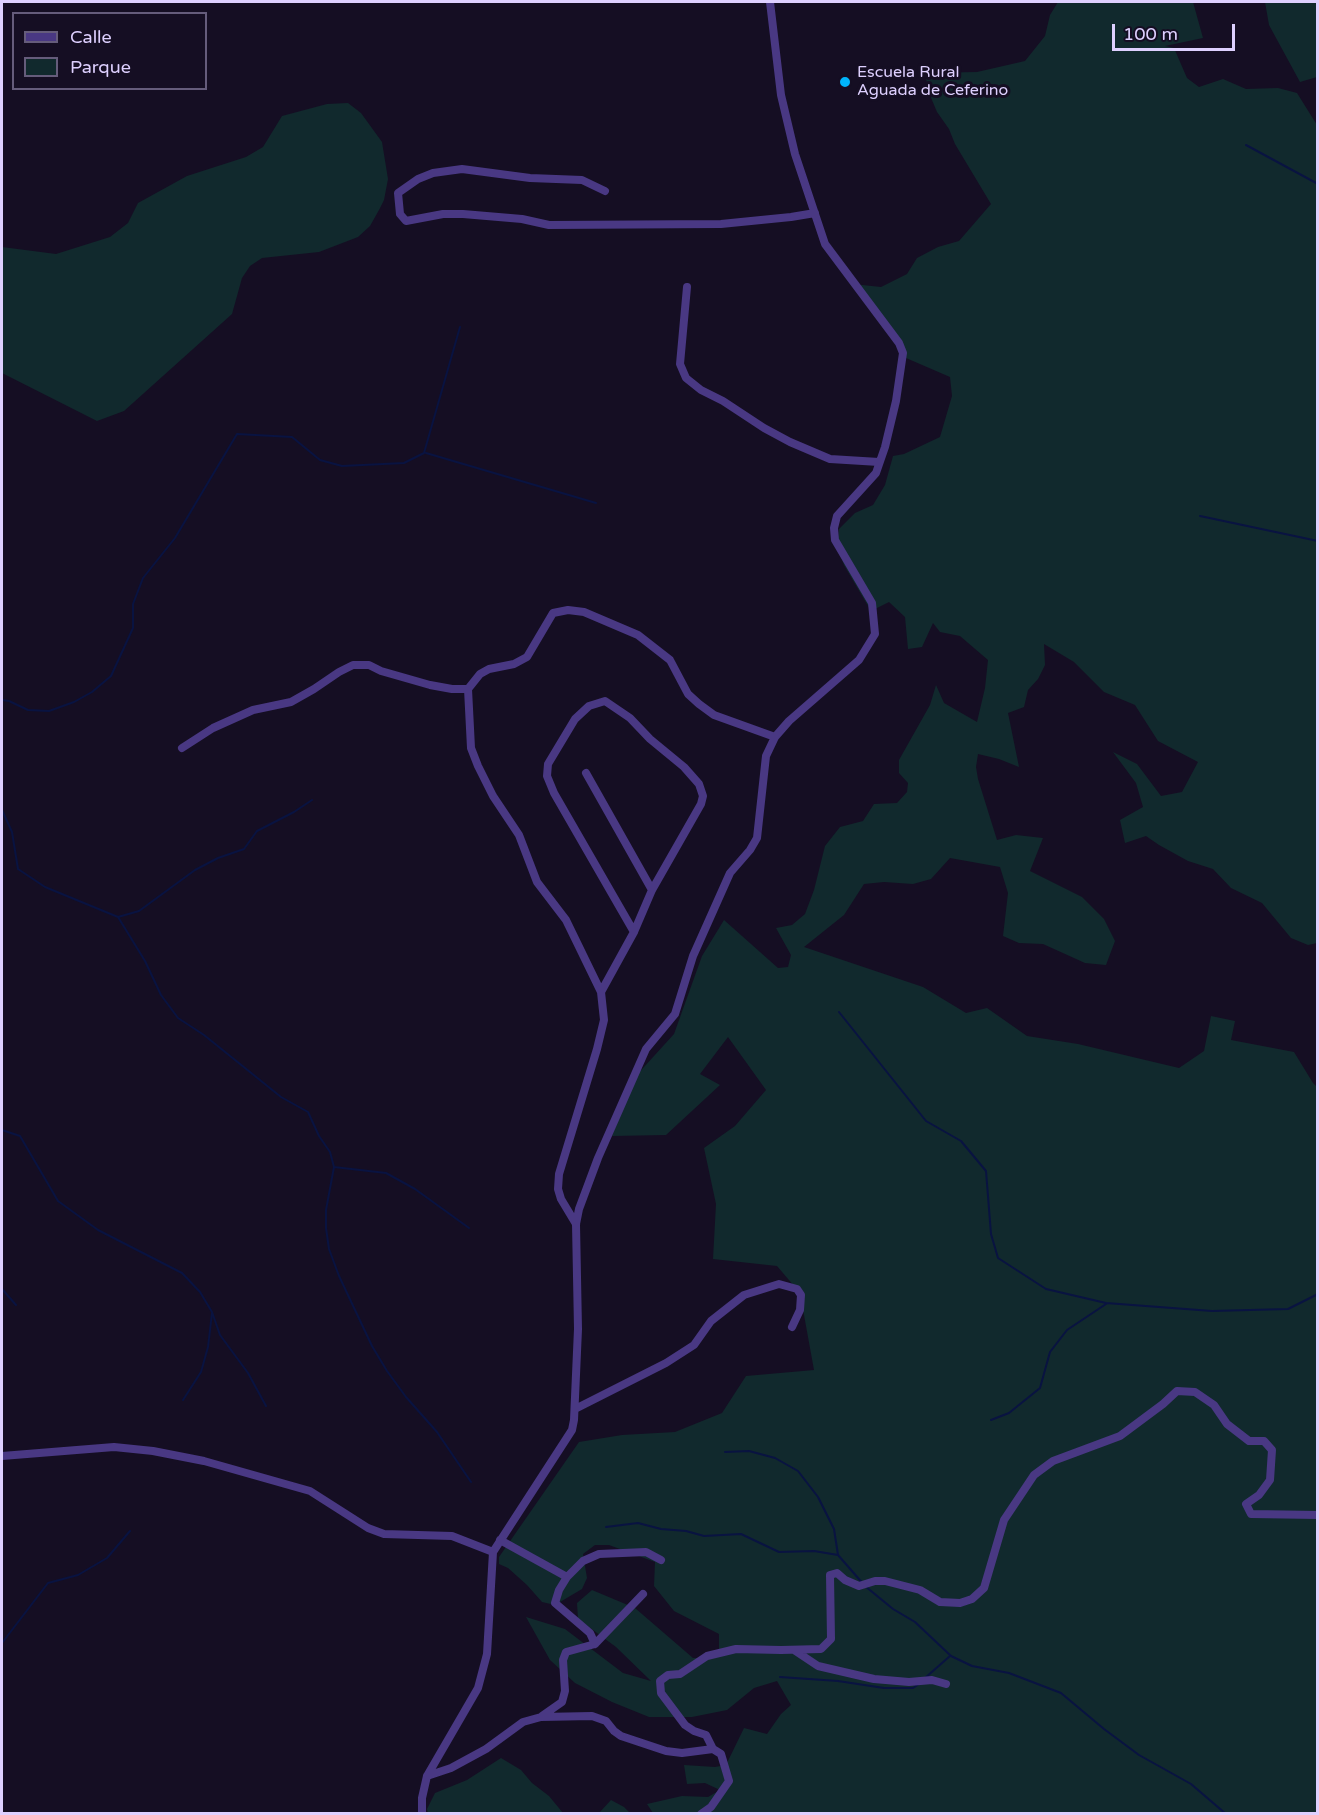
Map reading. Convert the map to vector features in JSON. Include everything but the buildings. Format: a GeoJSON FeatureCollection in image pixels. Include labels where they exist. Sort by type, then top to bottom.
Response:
{"type":"FeatureCollection","features":[{"type":"Feature","properties":{"kind":"street"},"geometry":{"type":"LineString","coordinates":[[422,1814],[422,1798],[427,1776],[478,1688],[487,1654],[493,1552],[566,1443],[572,1430],[578,1329],[576,1224],[579,1209],[598,1158],[646,1049],[675,1014],[693,956],[730,873],[757,838],[766,756],[775,737],[789,721],[859,660],[875,634],[872,603],[835,540],[834,528],[837,516],[876,473],[896,401],[903,353],[899,343],[825,244],[795,154],[782,95],[770,2]]}},
{"type":"Feature","properties":{"kind":"street"},"geometry":{"type":"LineString","coordinates":[[605,191],[582,180],[530,178],[462,169],[433,173],[418,179],[398,193],[400,214],[406,221],[443,214],[463,214],[522,219],[549,225],[721,224],[791,218],[815,213]]}},
{"type":"Feature","properties":{"kind":"street"},"geometry":{"type":"LineString","coordinates":[[687,287],[680,364],[686,378],[701,390],[790,442],[830,459],[879,462]]}},
{"type":"Feature","properties":{"kind":"street"},"geometry":{"type":"LineString","coordinates":[[576,1224],[561,1199],[558,1189],[559,1174],[604,1020],[601,992],[566,920],[537,882],[519,835],[493,796],[478,766],[471,748],[468,689],[480,674],[489,669],[514,664],[527,657],[553,613],[568,610],[584,612],[638,635],[663,652],[670,660],[688,694],[714,715],[775,737]]}},
{"type":"Feature","properties":{"kind":"street"},"geometry":{"type":"LineString","coordinates":[[182,748],[213,728],[253,710],[291,702],[353,665],[369,665],[430,685],[468,689]]}},
{"type":"Feature","properties":{"kind":"street"},"geometry":{"type":"LineString","coordinates":[[601,992],[634,932],[652,890],[701,804],[703,796],[702,790],[684,767],[650,739],[630,718],[610,704],[600,702],[589,706],[575,719],[548,764],[547,776],[554,793],[634,932]]}},
{"type":"Feature","properties":{"kind":"street"},"geometry":{"type":"LineString","coordinates":[[586,773],[652,890]]}},
{"type":"Feature","properties":{"kind":"street"},"geometry":{"type":"LineString","coordinates":[[575,1409],[666,1363],[694,1345],[711,1321],[744,1295],[779,1284],[797,1289],[801,1295],[800,1310],[792,1327]]}},
{"type":"Feature","properties":{"kind":"street"},"geometry":{"type":"LineString","coordinates":[[701,1814],[711,1807],[729,1781],[721,1754],[713,1749],[706,1735],[685,1725],[661,1693],[660,1681],[668,1675],[680,1674],[707,1656],[736,1648],[821,1649],[831,1639],[830,1575],[837,1573],[845,1580],[859,1586],[875,1581],[885,1581],[920,1590],[940,1602],[960,1603],[972,1599],[984,1588],[1004,1520],[1034,1475],[1053,1461],[1120,1436],[1177,1391],[1196,1392],[1214,1405],[1227,1424],[1249,1441],[1264,1441],[1272,1450],[1270,1480],[1259,1495],[1246,1504],[1251,1514],[1317,1515]]}},
{"type":"Feature","properties":{"kind":"street"},"geometry":{"type":"LineString","coordinates":[[2,1456],[114,1447],[153,1451],[194,1459],[310,1491],[368,1528],[384,1534],[452,1536],[493,1552]]}},
{"type":"Feature","properties":{"kind":"street"},"geometry":{"type":"LineString","coordinates":[[500,1540],[567,1577]]}},
{"type":"Feature","properties":{"kind":"street"},"geometry":{"type":"LineString","coordinates":[[595,1644],[590,1633],[555,1603],[559,1590],[567,1577],[583,1561],[599,1554],[646,1552],[661,1560]]}},
{"type":"Feature","properties":{"kind":"street"},"geometry":{"type":"LineString","coordinates":[[541,1717],[562,1702],[565,1691],[566,1652],[595,1644],[643,1594]]}},
{"type":"Feature","properties":{"kind":"street"},"geometry":{"type":"LineString","coordinates":[[794,1650],[818,1666],[874,1679],[909,1682],[932,1680],[946,1684]]}},
{"type":"Feature","properties":{"kind":"street"},"geometry":{"type":"LineString","coordinates":[[427,1776],[451,1768],[486,1749],[523,1722],[541,1717],[592,1716],[606,1721],[621,1736],[666,1751],[682,1753],[713,1749]]}},
{"type":"Feature","properties":{"kind":"green space"},"geometry":{"type":"Polygon","coordinates":[[[1058,2],[1193,2],[1203,38],[1165,46],[1174,48],[1187,78],[1199,87],[1223,79],[1246,89],[1278,88],[1297,93],[1317,125],[1317,943],[1308,945],[1291,938],[1262,903],[1231,888],[1213,869],[1188,861],[1146,836],[1125,843],[1120,820],[1143,807],[1136,783],[1113,752],[1137,764],[1161,796],[1182,792],[1198,762],[1158,741],[1135,705],[1104,692],[1074,662],[1044,644],[1045,665],[1038,679],[1028,690],[1024,707],[1008,713],[1019,767],[978,754],[976,767],[978,779],[997,840],[1016,835],[1043,838],[1030,871],[1082,897],[1104,919],[1115,941],[1106,965],[1085,963],[1043,944],[1019,943],[1003,936],[1008,893],[1000,867],[950,858],[931,879],[913,884],[884,882],[864,884],[844,915],[804,947],[923,987],[966,1013],[987,1008],[1027,1036],[1078,1044],[1179,1068],[1204,1051],[1211,1016],[1235,1021],[1231,1040],[1294,1052],[1317,1087],[1317,1813],[653,1813],[647,1804],[682,1796],[708,1797],[720,1790],[705,1783],[687,1784],[684,1765],[715,1767],[726,1765],[744,1728],[767,1734],[781,1714],[791,1705],[777,1681],[754,1688],[727,1710],[692,1717],[649,1717],[612,1702],[575,1683],[550,1660],[526,1617],[565,1629],[623,1673],[651,1681],[616,1647],[578,1619],[577,1603],[592,1590],[635,1608],[693,1658],[708,1658],[719,1650],[719,1634],[674,1611],[654,1586],[655,1562],[609,1545],[595,1545],[583,1554],[587,1578],[582,1589],[555,1605],[542,1602],[508,1568],[499,1564],[499,1557],[579,1442],[622,1435],[675,1432],[722,1413],[746,1376],[814,1370],[800,1293],[777,1266],[713,1259],[716,1204],[704,1148],[735,1126],[766,1090],[728,1037],[700,1074],[720,1085],[666,1135],[612,1136],[634,1078],[674,1034],[702,956],[724,920],[778,968],[788,967],[791,955],[776,928],[792,925],[805,914],[814,890],[825,846],[840,827],[863,821],[874,804],[897,803],[907,792],[908,783],[899,773],[899,760],[930,705],[936,685],[944,703],[977,722],[985,688],[988,660],[960,636],[940,632],[933,623],[922,647],[908,649],[905,617],[889,602],[871,611],[844,565],[837,547],[839,529],[855,513],[873,505],[885,485],[893,456],[904,454],[940,437],[952,396],[950,377],[906,358],[853,284],[881,287],[907,274],[917,258],[938,247],[959,241],[991,204],[937,112],[929,93],[925,73],[977,72],[1025,61],[1045,36],[1050,15],[1058,2]]]}},
{"type":"Feature","properties":{"kind":"green space"},"geometry":{"type":"Polygon","coordinates":[[[1265,2],[1317,2],[1317,77],[1300,82],[1269,25],[1265,2]]]}},
{"type":"Feature","properties":{"kind":"green space"},"geometry":{"type":"Polygon","coordinates":[[[348,103],[361,113],[382,142],[388,179],[384,200],[379,210],[370,226],[358,237],[319,252],[262,258],[250,266],[242,278],[232,314],[124,411],[97,421],[2,373],[2,247],[56,254],[110,237],[128,223],[138,203],[187,176],[246,157],[263,147],[282,116],[327,104],[348,103]]]}},
{"type":"Feature","properties":{"kind":"green space"},"geometry":{"type":"Polygon","coordinates":[[[501,1758],[521,1770],[532,1783],[549,1796],[563,1813],[428,1813],[427,1809],[435,1793],[467,1780],[501,1758]]]}},
{"type":"Feature","properties":{"kind":"green space"},"geometry":{"type":"Polygon","coordinates":[[[611,1800],[624,1807],[630,1813],[599,1813],[611,1800]]]}},
{"type":"Feature","properties":{"kind":"waterway"},"geometry":{"type":"LineString","coordinates":[[1246,145],[1318,184]]}},
{"type":"Feature","properties":{"kind":"waterway"},"geometry":{"type":"LineString","coordinates":[[2,700],[28,710],[49,711],[74,702],[92,692],[111,676],[133,628],[133,604],[143,578],[175,538],[237,434],[292,437],[320,460],[342,466],[404,463],[424,453],[460,327]]}},
{"type":"Feature","properties":{"kind":"waterway"},"geometry":{"type":"LineString","coordinates":[[426,453],[596,503]]}},
{"type":"Feature","properties":{"kind":"waterway"},"geometry":{"type":"LineString","coordinates":[[1200,516],[1318,541]]}},
{"type":"Feature","properties":{"kind":"waterway"},"geometry":{"type":"LineString","coordinates":[[118,917],[139,911],[195,870],[218,858],[244,849],[257,831],[312,800]]}},
{"type":"Feature","properties":{"kind":"waterway"},"geometry":{"type":"LineString","coordinates":[[2,810],[12,832],[18,869],[45,887],[118,917],[145,961],[161,995],[178,1018],[204,1035],[281,1097],[308,1112],[319,1136],[330,1152],[334,1167],[326,1210],[326,1228],[329,1249],[339,1276],[372,1346],[387,1371],[437,1432],[471,1482]]}},
{"type":"Feature","properties":{"kind":"waterway"},"geometry":{"type":"LineString","coordinates":[[839,1012],[926,1121],[961,1141],[986,1171],[991,1234],[998,1258],[1046,1289],[1106,1303],[1212,1311],[1288,1309],[1318,1294]]}},
{"type":"Feature","properties":{"kind":"waterway"},"geometry":{"type":"LineString","coordinates":[[2,1130],[20,1136],[58,1201],[98,1230],[182,1273],[200,1292],[212,1312],[220,1335],[248,1373],[266,1406]]}},
{"type":"Feature","properties":{"kind":"waterway"},"geometry":{"type":"LineString","coordinates":[[334,1167],[386,1173],[415,1189],[469,1228]]}},
{"type":"Feature","properties":{"kind":"waterway"},"geometry":{"type":"LineString","coordinates":[[2,1289],[16,1305]]}},
{"type":"Feature","properties":{"kind":"waterway"},"geometry":{"type":"LineString","coordinates":[[991,1420],[1009,1413],[1040,1388],[1050,1352],[1067,1330],[1106,1304]]}},
{"type":"Feature","properties":{"kind":"waterway"},"geometry":{"type":"LineString","coordinates":[[183,1400],[201,1372],[208,1347],[212,1313]]}},
{"type":"Feature","properties":{"kind":"waterway"},"geometry":{"type":"LineString","coordinates":[[725,1452],[749,1451],[775,1458],[798,1471],[818,1497],[834,1529],[838,1555]]}},
{"type":"Feature","properties":{"kind":"waterway"},"geometry":{"type":"LineString","coordinates":[[606,1527],[638,1523],[704,1536],[741,1534],[779,1552],[814,1551],[838,1555],[865,1586],[893,1609],[915,1622],[951,1656],[972,1666],[1009,1673],[1061,1693],[1139,1755],[1191,1784],[1226,1814]]}},
{"type":"Feature","properties":{"kind":"waterway"},"geometry":{"type":"LineString","coordinates":[[2,1643],[48,1583],[78,1575],[107,1558],[130,1531]]}},
{"type":"Feature","properties":{"kind":"waterway"},"geometry":{"type":"LineString","coordinates":[[925,1678],[950,1656]]}},
{"type":"Feature","properties":{"kind":"waterway"},"geometry":{"type":"LineString","coordinates":[[780,1677],[838,1681],[884,1688],[913,1688],[919,1684]]}},
{"type":"Feature","properties":{"kind":"place","name":"Escuela Rural Aguada de Ceferino"},"geometry":{"type":"Point","coordinates":[845,82]}}]}
